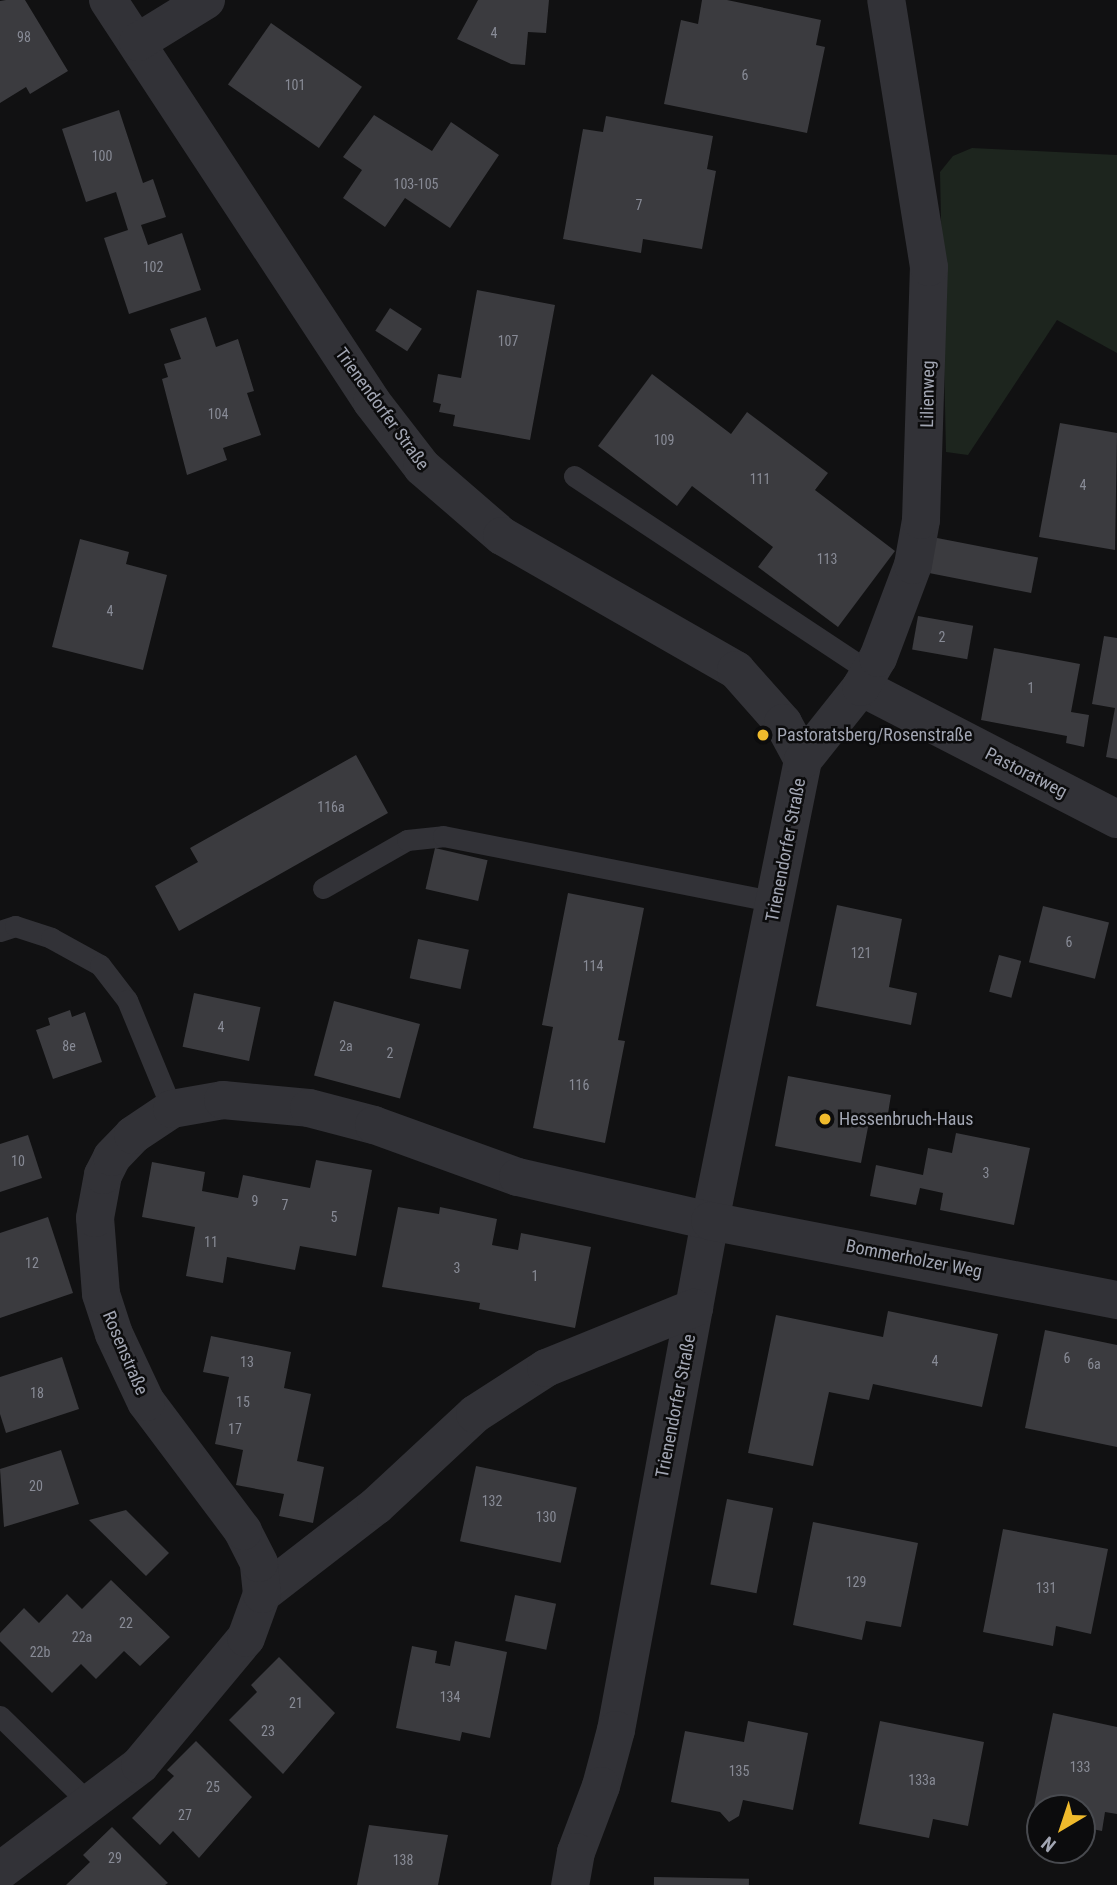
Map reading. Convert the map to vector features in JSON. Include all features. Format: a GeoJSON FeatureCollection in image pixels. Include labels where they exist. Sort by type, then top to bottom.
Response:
{"type":"FeatureCollection","features":[{"type":"Feature","properties":{"kind":"street","name":"Trienendorfer Straße"},"geometry":{"type":"LineString","coordinates":[[108,0],[372,402],[422,467],[502,536],[736,670],[783,723],[803,760],[710,1221],[616,1730],[576,1852],[570,1885]]}},
{"type":"Feature","properties":{"kind":"street"},"geometry":{"type":"LineString","coordinates":[[138,42],[206,0]]}},
{"type":"Feature","properties":{"kind":"street","name":"Lilienweg"},"geometry":{"type":"LineString","coordinates":[[803,760],[866,680],[913,565],[926,468],[929,267],[886,0]]}},
{"type":"Feature","properties":{"kind":"street","name":"Pastoratweg"},"geometry":{"type":"LineString","coordinates":[[866,680],[1117,819]]}},
{"type":"Feature","properties":{"kind":"street","name":"Rosenstraße"},"geometry":{"type":"LineString","coordinates":[[0,1871],[140,1765],[246,1638],[262,1594],[259,1563],[243,1531],[146,1402],[114,1334],[101,1294],[95,1218],[103,1175],[133,1135],[172,1109],[223,1100],[309,1108],[374,1125],[518,1177],[710,1221]]}},
{"type":"Feature","properties":{"kind":"street","name":"Bommerholzer Weg"},"geometry":{"type":"LineString","coordinates":[[710,1221],[1117,1300]]}},
{"type":"Feature","properties":{"kind":"street"},"geometry":{"type":"LineString","coordinates":[[262,1594],[376,1506],[475,1415],[546,1368],[694,1308]]}},
{"type":"Feature","properties":{"kind":"lane"},"geometry":{"type":"LineString","coordinates":[[574,476],[866,680]]}},
{"type":"Feature","properties":{"kind":"lane"},"geometry":{"type":"LineString","coordinates":[[323,888],[407,840],[443,836],[776,902]]}},
{"type":"Feature","properties":{"kind":"lane"},"geometry":{"type":"LineString","coordinates":[[0,931],[15,926],[51,938],[100,965],[127,1000],[172,1109]]}},
{"type":"Feature","properties":{"kind":"lane"},"geometry":{"type":"LineString","coordinates":[[0,1716],[89,1804]]}},
{"type":"Feature","properties":{"kind":"shaded area"},"geometry":{"type":"Polygon","coordinates":[[[972,148],[1117,155],[1117,353],[1057,320],[968,455],[946,452],[940,172],[953,156],[972,148]]]}},
{"type":"Feature","properties":{"kind":"building"},"geometry":{"type":"Polygon","coordinates":[[[25,0],[68,71],[30,94],[26,87],[0,103],[0,1],[25,0]]]}},
{"type":"Feature","properties":{"kind":"building"},"geometry":{"type":"Polygon","coordinates":[[[478,0],[549,0],[546,33],[528,32],[525,65],[511,64],[457,39],[478,0]]]}},
{"type":"Feature","properties":{"kind":"building"},"geometry":{"type":"Polygon","coordinates":[[[702,0],[727,0],[821,20],[816,45],[825,47],[807,133],[664,104],[681,20],[698,24],[702,0]]]}},
{"type":"Feature","properties":{"kind":"building"},"geometry":{"type":"Polygon","coordinates":[[[271,23],[362,87],[319,148],[228,84],[271,23]]]}},
{"type":"Feature","properties":{"kind":"building"},"geometry":{"type":"Polygon","coordinates":[[[119,110],[143,183],[153,179],[166,217],[141,225],[148,245],[182,233],[201,290],[129,314],[104,238],[128,230],[116,192],[86,202],[62,129],[119,110]]]}},
{"type":"Feature","properties":{"kind":"building"},"geometry":{"type":"Polygon","coordinates":[[[374,115],[432,151],[451,122],[499,155],[450,228],[405,198],[385,227],[343,198],[362,170],[343,157],[374,115]]]}},
{"type":"Feature","properties":{"kind":"building"},"geometry":{"type":"Polygon","coordinates":[[[606,116],[713,136],[707,169],[716,171],[702,249],[643,239],[641,253],[563,239],[583,129],[603,132],[606,116]]]}},
{"type":"Feature","properties":{"kind":"building"},"geometry":{"type":"Polygon","coordinates":[[[477,290],[555,305],[530,440],[453,426],[455,415],[439,412],[441,404],[433,402],[438,374],[461,378],[477,290]]]}},
{"type":"Feature","properties":{"kind":"building"},"geometry":{"type":"Polygon","coordinates":[[[390,308],[422,329],[407,351],[375,331],[390,308]]]}},
{"type":"Feature","properties":{"kind":"building"},"geometry":{"type":"Polygon","coordinates":[[[206,317],[216,347],[238,339],[254,391],[247,393],[261,435],[223,448],[227,460],[187,475],[162,379],[168,377],[164,364],[181,359],[170,329],[206,317]]]}},
{"type":"Feature","properties":{"kind":"building"},"geometry":{"type":"Polygon","coordinates":[[[652,374],[731,434],[747,412],[828,473],[815,490],[895,551],[838,627],[758,567],[773,547],[692,486],[677,506],[598,446],[652,374]]]}},
{"type":"Feature","properties":{"kind":"building"},"geometry":{"type":"Polygon","coordinates":[[[1060,423],[1117,433],[1115,550],[1039,537],[1060,423]]]}},
{"type":"Feature","properties":{"kind":"building"},"geometry":{"type":"Polygon","coordinates":[[[932,537],[1038,558],[1031,593],[925,572],[932,537]]]}},
{"type":"Feature","properties":{"kind":"building"},"geometry":{"type":"Polygon","coordinates":[[[80,539],[129,552],[126,564],[167,575],[143,670],[52,647],[80,539]]]}},
{"type":"Feature","properties":{"kind":"building"},"geometry":{"type":"Polygon","coordinates":[[[918,616],[973,626],[967,659],[912,649],[918,616]]]}},
{"type":"Feature","properties":{"kind":"building"},"geometry":{"type":"Polygon","coordinates":[[[1104,636],[1117,638],[1117,759],[1106,757],[1115,708],[1092,704],[1104,636]]]}},
{"type":"Feature","properties":{"kind":"building"},"geometry":{"type":"Polygon","coordinates":[[[994,648],[1080,664],[1071,712],[1089,715],[1084,747],[1066,743],[1067,736],[981,720],[994,648]]]}},
{"type":"Feature","properties":{"kind":"building"},"geometry":{"type":"Polygon","coordinates":[[[356,755],[388,813],[179,931],[155,886],[198,862],[190,848],[356,755]]]}},
{"type":"Feature","properties":{"kind":"building"},"geometry":{"type":"Polygon","coordinates":[[[435,848],[488,860],[478,901],[426,889],[435,848]]]}},
{"type":"Feature","properties":{"kind":"building"},"geometry":{"type":"Polygon","coordinates":[[[568,893],[644,908],[618,1040],[625,1041],[605,1143],[533,1128],[553,1027],[542,1025],[568,893]]]}},
{"type":"Feature","properties":{"kind":"building"},"geometry":{"type":"Polygon","coordinates":[[[837,905],[902,919],[889,987],[917,993],[911,1025],[816,1006],[837,905]]]}},
{"type":"Feature","properties":{"kind":"building"},"geometry":{"type":"Polygon","coordinates":[[[1043,906],[1109,922],[1095,979],[1029,962],[1043,906]]]}},
{"type":"Feature","properties":{"kind":"building"},"geometry":{"type":"Polygon","coordinates":[[[418,939],[469,950],[461,989],[410,978],[418,939]]]}},
{"type":"Feature","properties":{"kind":"building"},"geometry":{"type":"Polygon","coordinates":[[[999,955],[1021,961],[1011,998],[989,992],[999,955]]]}},
{"type":"Feature","properties":{"kind":"building"},"geometry":{"type":"Polygon","coordinates":[[[194,993],[261,1007],[249,1061],[183,1047],[194,993]]]}},
{"type":"Feature","properties":{"kind":"building"},"geometry":{"type":"Polygon","coordinates":[[[334,1001],[420,1024],[400,1098],[314,1075],[334,1001]]]}},
{"type":"Feature","properties":{"kind":"building"},"geometry":{"type":"Polygon","coordinates":[[[70,1010],[72,1017],[85,1012],[102,1062],[53,1079],[36,1030],[50,1025],[48,1018],[70,1010]]]}},
{"type":"Feature","properties":{"kind":"building","name":"Hessenbruch-Haus"},"geometry":{"type":"Polygon","coordinates":[[[788,1076],[891,1095],[887,1120],[870,1117],[861,1163],[775,1146],[788,1076]]]}},
{"type":"Feature","properties":{"kind":"building"},"geometry":{"type":"Polygon","coordinates":[[[956,1133],[1030,1148],[1014,1225],[940,1210],[943,1193],[920,1188],[916,1205],[870,1196],[876,1165],[923,1175],[928,1148],[952,1153],[956,1133]]]}},
{"type":"Feature","properties":{"kind":"building"},"geometry":{"type":"Polygon","coordinates":[[[28,1135],[42,1178],[0,1192],[0,1144],[28,1135]]]}},
{"type":"Feature","properties":{"kind":"building"},"geometry":{"type":"Polygon","coordinates":[[[316,1160],[372,1170],[356,1256],[300,1246],[295,1270],[227,1257],[223,1283],[186,1276],[195,1227],[142,1217],[152,1162],[205,1172],[202,1191],[238,1198],[243,1175],[310,1188],[316,1160]]]}},
{"type":"Feature","properties":{"kind":"building"},"geometry":{"type":"Polygon","coordinates":[[[398,1207],[439,1214],[440,1207],[497,1219],[492,1245],[518,1250],[521,1233],[591,1247],[575,1328],[479,1309],[480,1303],[382,1287],[398,1207]]]}},
{"type":"Feature","properties":{"kind":"building"},"geometry":{"type":"Polygon","coordinates":[[[48,1217],[73,1293],[0,1318],[0,1233],[48,1217]]]}},
{"type":"Feature","properties":{"kind":"building"},"geometry":{"type":"Polygon","coordinates":[[[888,1311],[998,1334],[982,1407],[873,1384],[869,1400],[829,1392],[813,1466],[748,1453],[776,1315],[883,1337],[888,1311]]]}},
{"type":"Feature","properties":{"kind":"building"},"geometry":{"type":"Polygon","coordinates":[[[1045,1330],[1117,1345],[1117,1447],[1025,1428],[1045,1330]]]}},
{"type":"Feature","properties":{"kind":"building"},"geometry":{"type":"Polygon","coordinates":[[[211,1336],[291,1352],[284,1388],[311,1394],[297,1461],[324,1467],[313,1523],[279,1516],[284,1494],[236,1485],[243,1450],[215,1444],[229,1377],[203,1372],[211,1336]]]}},
{"type":"Feature","properties":{"kind":"building"},"geometry":{"type":"Polygon","coordinates":[[[62,1357],[79,1409],[6,1433],[0,1414],[0,1377],[62,1357]]]}},
{"type":"Feature","properties":{"kind":"building"},"geometry":{"type":"Polygon","coordinates":[[[61,1450],[79,1504],[4,1527],[0,1469],[61,1450]]]}},
{"type":"Feature","properties":{"kind":"building"},"geometry":{"type":"Polygon","coordinates":[[[476,1466],[577,1487],[561,1563],[460,1541],[476,1466]]]}},
{"type":"Feature","properties":{"kind":"building"},"geometry":{"type":"Polygon","coordinates":[[[727,1499],[773,1508],[757,1593],[710,1584],[727,1499]]]}},
{"type":"Feature","properties":{"kind":"building"},"geometry":{"type":"Polygon","coordinates":[[[126,1510],[169,1553],[146,1576],[89,1520],[126,1510]]]}},
{"type":"Feature","properties":{"kind":"building"},"geometry":{"type":"Polygon","coordinates":[[[813,1522],[918,1543],[901,1627],[866,1621],[862,1640],[793,1625],[813,1522]]]}},
{"type":"Feature","properties":{"kind":"building"},"geometry":{"type":"Polygon","coordinates":[[[1003,1529],[1108,1549],[1091,1634],[1056,1626],[1053,1646],[983,1632],[1003,1529]]]}},
{"type":"Feature","properties":{"kind":"building"},"geometry":{"type":"Polygon","coordinates":[[[111,1580],[170,1637],[140,1666],[124,1651],[96,1679],[81,1664],[52,1693],[0,1641],[0,1633],[24,1608],[39,1623],[67,1594],[82,1609],[111,1580]]]}},
{"type":"Feature","properties":{"kind":"building"},"geometry":{"type":"Polygon","coordinates":[[[515,1595],[556,1604],[546,1650],[505,1641],[515,1595]]]}},
{"type":"Feature","properties":{"kind":"building"},"geometry":{"type":"Polygon","coordinates":[[[455,1641],[507,1652],[490,1738],[462,1732],[460,1741],[396,1728],[412,1646],[437,1651],[435,1663],[450,1666],[455,1641]]]}},
{"type":"Feature","properties":{"kind":"building"},"geometry":{"type":"Polygon","coordinates":[[[279,1657],[335,1713],[283,1774],[229,1720],[257,1692],[251,1685],[279,1657]]]}},
{"type":"Feature","properties":{"kind":"building"},"geometry":{"type":"Polygon","coordinates":[[[1053,1713],[1117,1727],[1117,1814],[1105,1812],[1102,1831],[1096,1830],[1096,1794],[1037,1794],[1053,1713]]]}},
{"type":"Feature","properties":{"kind":"building"},"geometry":{"type":"Polygon","coordinates":[[[748,1721],[808,1733],[793,1810],[743,1800],[739,1816],[729,1822],[720,1812],[671,1802],[685,1731],[744,1742],[748,1721]]]}},
{"type":"Feature","properties":{"kind":"building"},"geometry":{"type":"Polygon","coordinates":[[[880,1721],[984,1742],[968,1826],[933,1819],[929,1838],[859,1824],[880,1721]]]}},
{"type":"Feature","properties":{"kind":"building"},"geometry":{"type":"Polygon","coordinates":[[[196,1741],[252,1797],[199,1858],[173,1831],[160,1845],[132,1818],[174,1776],[167,1770],[196,1741]]]}},
{"type":"Feature","properties":{"kind":"building"},"geometry":{"type":"Polygon","coordinates":[[[369,1825],[448,1835],[438,1885],[357,1885],[369,1825]]]}},
{"type":"Feature","properties":{"kind":"building"},"geometry":{"type":"Polygon","coordinates":[[[112,1827],[168,1883],[66,1885],[90,1862],[83,1855],[112,1827]]]}},
{"type":"Feature","properties":{"kind":"building"},"geometry":{"type":"Polygon","coordinates":[[[654,1877],[749,1879],[749,1885],[654,1885],[654,1877]]]}},
{"type":"Feature","properties":{"kind":"place","name":"Pastoratsberg/Rosenstraße"},"geometry":{"type":"Point","coordinates":[763,735]}},
{"type":"Feature","properties":{"kind":"place","name":"Hessenbruch-Haus"},"geometry":{"type":"Point","coordinates":[825,1119]}}]}
